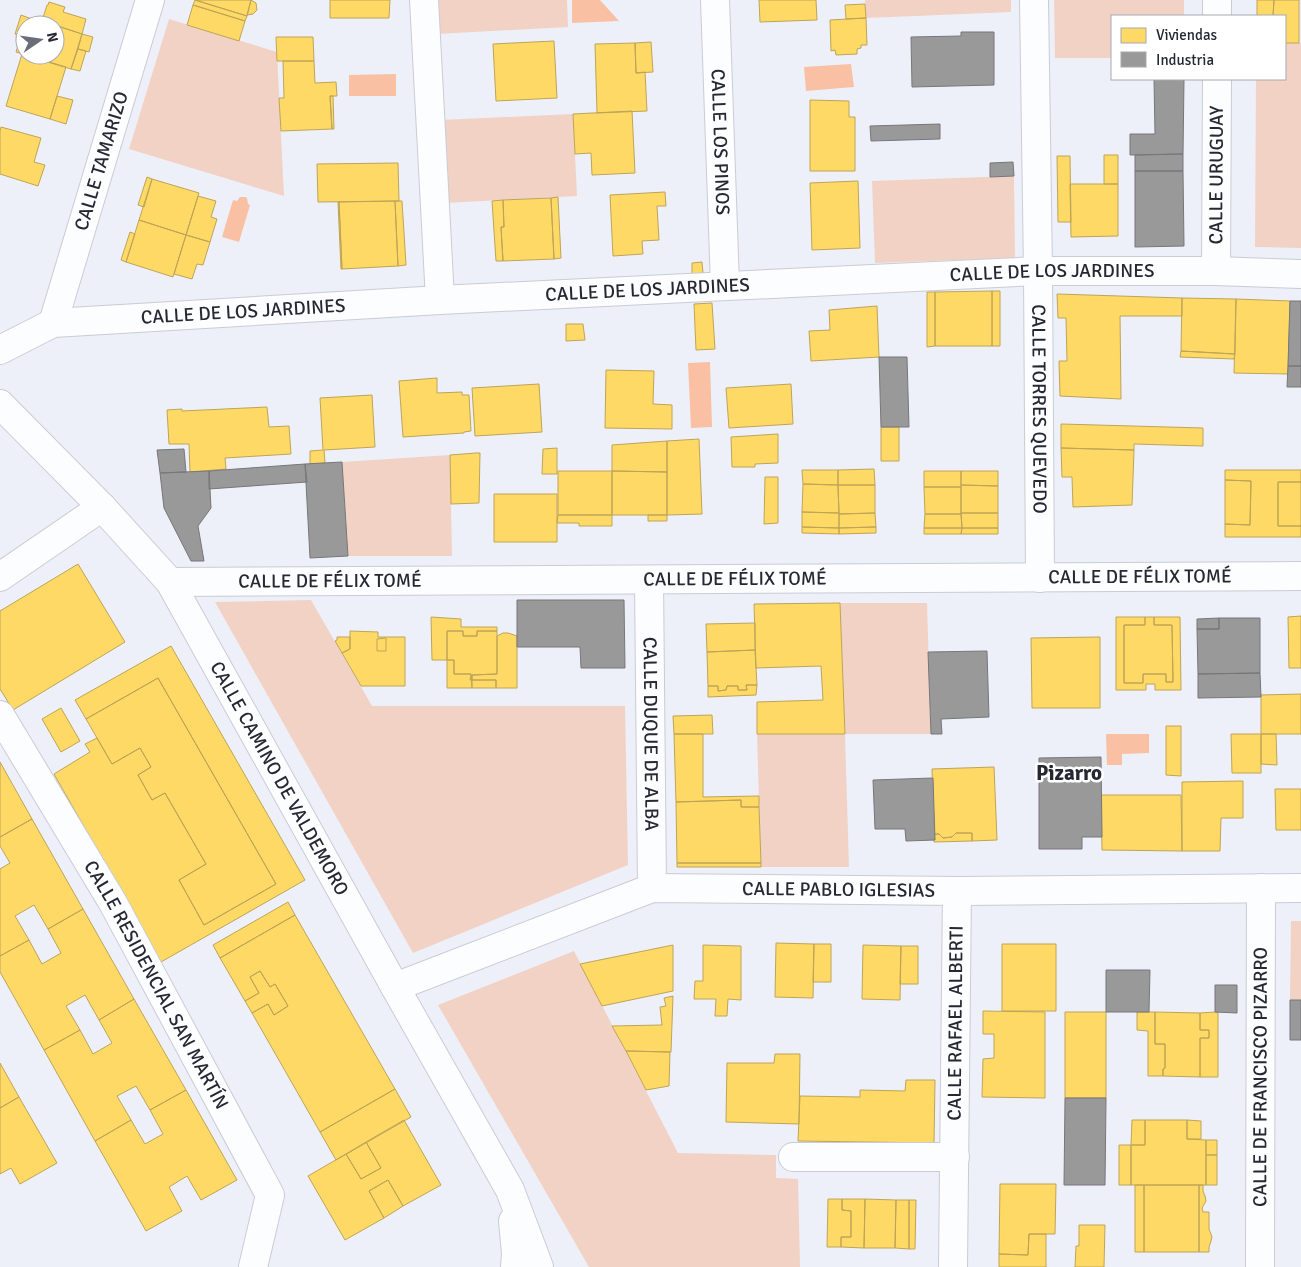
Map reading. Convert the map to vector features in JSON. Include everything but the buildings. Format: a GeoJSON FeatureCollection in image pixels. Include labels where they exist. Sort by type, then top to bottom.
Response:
{"type":"FeatureCollection","features":[{"type":"Feature","properties":{"kind":"street","name":"CALLE TAMARIZO"},"geometry":{"type":"LineString","coordinates":[[53,323],[150,0]]}},
{"type":"Feature","properties":{"kind":"street"},"geometry":{"type":"LineString","coordinates":[[424,0],[440,300]]}},
{"type":"Feature","properties":{"kind":"street","name":"CALLE LOS PINOS"},"geometry":{"type":"LineString","coordinates":[[716,0],[725,285]]}},
{"type":"Feature","properties":{"kind":"street","name":"CALLE TORRES QUEVEDO"},"geometry":{"type":"LineString","coordinates":[[1034,0],[1040,578]]}},
{"type":"Feature","properties":{"kind":"street"},"geometry":{"type":"LineString","coordinates":[[1217,0],[1217,15]]}},
{"type":"Feature","properties":{"kind":"street","name":"CALLE URUGUAY"},"geometry":{"type":"LineString","coordinates":[[1216,270],[1217,80]]}},
{"type":"Feature","properties":{"kind":"street","name":"CALLE DE LOS JARDINES"},"geometry":{"type":"LineString","coordinates":[[0,350],[53,323],[440,300],[725,285],[1038,272],[1216,270],[1301,274]]}},
{"type":"Feature","properties":{"kind":"street","name":"CALLE CAMINO DE VALDEMORO"},"geometry":{"type":"LineString","coordinates":[[0,404],[102,507],[170,582],[395,988],[510,1190],[539,1267]]}},
{"type":"Feature","properties":{"kind":"street"},"geometry":{"type":"LineString","coordinates":[[0,577],[102,507]]}},
{"type":"Feature","properties":{"kind":"street","name":"CALLE DE FÉLIX TOMÉ"},"geometry":{"type":"LineString","coordinates":[[170,582],[1301,576]]}},
{"type":"Feature","properties":{"kind":"street","name":"CALLE DUQUE DE ALBA"},"geometry":{"type":"LineString","coordinates":[[649,580],[652,888]]}},
{"type":"Feature","properties":{"kind":"street","name":"CALLE RESIDENCIAL SAN MARTÍN"},"geometry":{"type":"LineString","coordinates":[[0,715],[113,903],[270,1195],[253,1267]]}},
{"type":"Feature","properties":{"kind":"street","name":"CALLE PABLO IGLESIAS"},"geometry":{"type":"LineString","coordinates":[[395,988],[652,888],[957,891],[1301,888]]}},
{"type":"Feature","properties":{"kind":"street","name":"CALLE DE FRANCISCO PIZARRO"},"geometry":{"type":"LineString","coordinates":[[1260,1267],[1261,888]]}},
{"type":"Feature","properties":{"kind":"street","name":"CALLE RAFAEL ALBERTI"},"geometry":{"type":"LineString","coordinates":[[953,1267],[957,891]]}},
{"type":"Feature","properties":{"kind":"street"},"geometry":{"type":"LineString","coordinates":[[794,1157],[955,1157]]}},
{"type":"Feature","properties":{"kind":"street","name":"CALLE CAMINO DE VALDEMORO"},"geometry":{"type":"LineString","coordinates":[[510,1190],[516,1253],[514,1267]]}},
{"type":"Feature","properties":{"kind":"shaded area"},"geometry":{"type":"Polygon","coordinates":[[[435,0],[567,0],[568,27],[437,34],[435,0]]]}},
{"type":"Feature","properties":{"kind":"shaded area"},"geometry":{"type":"Polygon","coordinates":[[[572,0],[600,0],[619,21],[572,23],[572,0]]]}},
{"type":"Feature","properties":{"kind":"shaded area"},"geometry":{"type":"Polygon","coordinates":[[[865,0],[1011,0],[1011,12],[866,18],[865,0]]]}},
{"type":"Feature","properties":{"kind":"shaded area"},"geometry":{"type":"Polygon","coordinates":[[[1054,0],[1184,0],[1184,15],[1111,15],[1111,58],[1055,58],[1054,0]]]}},
{"type":"Feature","properties":{"kind":"shaded area"},"geometry":{"type":"Polygon","coordinates":[[[169,19],[277,52],[284,196],[129,149],[169,19]]]}},
{"type":"Feature","properties":{"kind":"shaded area"},"geometry":{"type":"Polygon","coordinates":[[[1286,43],[1301,43],[1301,248],[1255,247],[1256,80],[1286,80],[1286,43]]]}},
{"type":"Feature","properties":{"kind":"shaded area"},"geometry":{"type":"Polygon","coordinates":[[[851,64],[854,87],[806,91],[804,67],[851,64]]]}},
{"type":"Feature","properties":{"kind":"shaded area"},"geometry":{"type":"Polygon","coordinates":[[[396,74],[396,96],[349,96],[349,75],[396,74]]]}},
{"type":"Feature","properties":{"kind":"shaded area"},"geometry":{"type":"Polygon","coordinates":[[[573,114],[577,196],[445,203],[441,120],[573,114]]]}},
{"type":"Feature","properties":{"kind":"shaded area"},"geometry":{"type":"Polygon","coordinates":[[[1014,176],[1015,258],[875,263],[872,181],[1014,176]]]}},
{"type":"Feature","properties":{"kind":"shaded area"},"geometry":{"type":"Polygon","coordinates":[[[240,197],[247,198],[250,205],[239,242],[222,237],[233,200],[237,201],[240,197]]]}},
{"type":"Feature","properties":{"kind":"shaded area"},"geometry":{"type":"Polygon","coordinates":[[[710,362],[712,427],[691,428],[688,363],[710,362]]]}},
{"type":"Feature","properties":{"kind":"shaded area"},"geometry":{"type":"Polygon","coordinates":[[[450,455],[452,556],[348,556],[342,462],[450,455]]]}},
{"type":"Feature","properties":{"kind":"shaded area"},"geometry":{"type":"Polygon","coordinates":[[[311,600],[372,706],[625,706],[628,865],[413,953],[215,602],[311,600]]]}},
{"type":"Feature","properties":{"kind":"shaded area"},"geometry":{"type":"Polygon","coordinates":[[[840,603],[927,603],[931,734],[845,734],[840,603]]]}},
{"type":"Feature","properties":{"kind":"shaded area"},"geometry":{"type":"Polygon","coordinates":[[[757,734],[845,734],[849,867],[761,867],[757,734]]]}},
{"type":"Feature","properties":{"kind":"shaded area"},"geometry":{"type":"Polygon","coordinates":[[[1106,734],[1149,734],[1149,753],[1122,754],[1122,765],[1107,765],[1106,734]]]}},
{"type":"Feature","properties":{"kind":"shaded area"},"geometry":{"type":"Polygon","coordinates":[[[1291,921],[1301,921],[1301,1000],[1290,1000],[1291,921]]]}},
{"type":"Feature","properties":{"kind":"shaded area"},"geometry":{"type":"Polygon","coordinates":[[[574,951],[678,1153],[776,1155],[776,1178],[798,1179],[800,1267],[589,1267],[438,1005],[574,951]]]}},
{"type":"Feature","properties":{"kind":"district","name":"Pizarro"},"geometry":{"type":"Point","coordinates":[1069,773]}}]}
